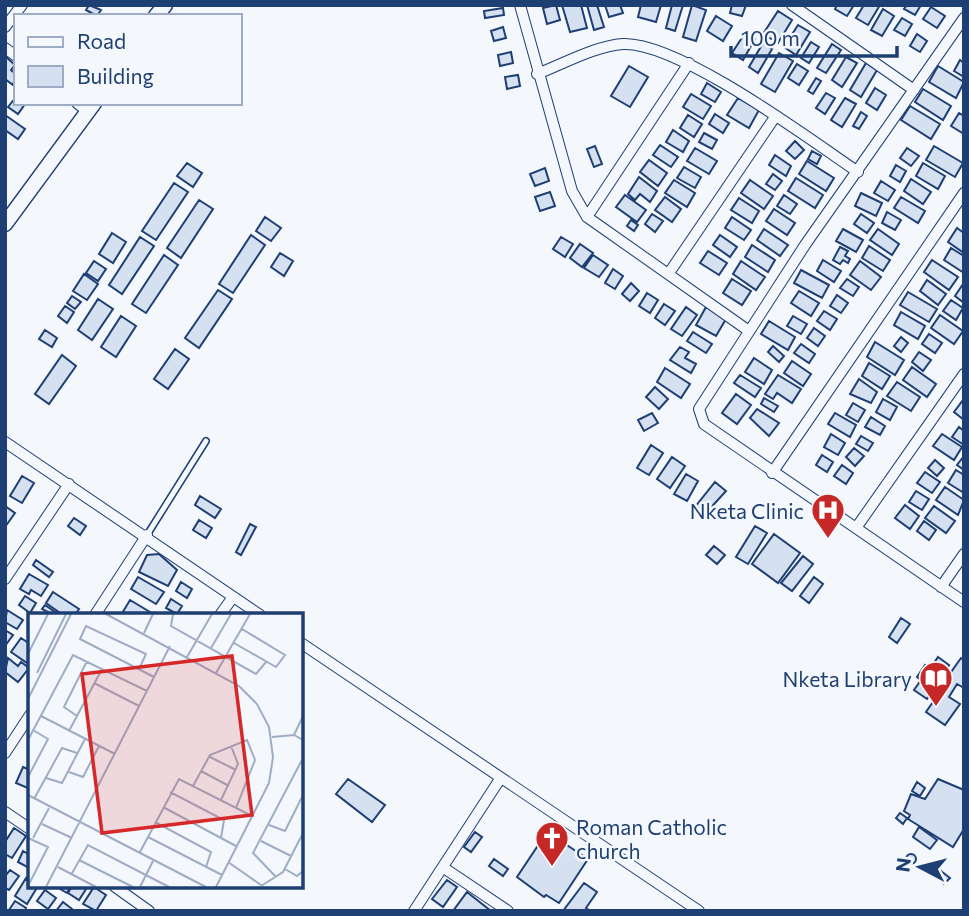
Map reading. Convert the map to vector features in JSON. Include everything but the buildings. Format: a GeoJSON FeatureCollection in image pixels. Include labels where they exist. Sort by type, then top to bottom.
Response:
{"type":"FeatureCollection","features":[{"type":"Feature","properties":{"kind":"street"},"geometry":{"type":"LineString","coordinates":[[520,5],[537,74],[572,191],[587,217],[749,331]]}},
{"type":"Feature","properties":{"kind":"street"},"geometry":{"type":"LineString","coordinates":[[792,5],[914,90]]}},
{"type":"Feature","properties":{"kind":"street"},"geometry":{"type":"LineString","coordinates":[[964,18],[749,331],[699,409],[704,424],[964,602]]}},
{"type":"Feature","properties":{"kind":"street"},"geometry":{"type":"LineString","coordinates":[[537,74],[622,44],[651,48],[689,63],[858,172]]}},
{"type":"Feature","properties":{"kind":"street"},"geometry":{"type":"LineString","coordinates":[[587,217],[689,63]]}},
{"type":"Feature","properties":{"kind":"street"},"geometry":{"type":"LineString","coordinates":[[5,224],[86,106]]}},
{"type":"Feature","properties":{"kind":"street"},"geometry":{"type":"LineString","coordinates":[[669,273],[775,117]]}},
{"type":"Feature","properties":{"kind":"street"},"geometry":{"type":"LineString","coordinates":[[772,472],[964,193]]}},
{"type":"Feature","properties":{"kind":"street"},"geometry":{"type":"LineString","coordinates":[[856,528],[964,374]]}},
{"type":"Feature","properties":{"kind":"street"},"geometry":{"type":"LineString","coordinates":[[5,442],[257,613]]}},
{"type":"Feature","properties":{"kind":"street"},"geometry":{"type":"LineString","coordinates":[[7,571],[69,484]]}},
{"type":"Feature","properties":{"kind":"street"},"geometry":{"type":"LineString","coordinates":[[96,613],[147,536]]}},
{"type":"Feature","properties":{"kind":"street"},"geometry":{"type":"LineString","coordinates":[[941,587],[964,554]]}},
{"type":"Feature","properties":{"kind":"street"},"geometry":{"type":"LineString","coordinates":[[221,613],[233,597]]}},
{"type":"Feature","properties":{"kind":"street"},"geometry":{"type":"LineString","coordinates":[[303,644],[699,911]]}},
{"type":"Feature","properties":{"kind":"street"},"geometry":{"type":"LineString","coordinates":[[5,753],[28,718]]}},
{"type":"Feature","properties":{"kind":"street"},"geometry":{"type":"LineString","coordinates":[[414,911],[500,779]]}},
{"type":"Feature","properties":{"kind":"street"},"geometry":{"type":"LineString","coordinates":[[5,812],[28,828]]}},
{"type":"Feature","properties":{"kind":"street"},"geometry":{"type":"LineString","coordinates":[[444,868],[508,911]]}},
{"type":"Feature","properties":{"kind":"street"},"geometry":{"type":"LineString","coordinates":[[117,888],[149,911]]}},
{"type":"Feature","properties":{"kind":"lane"},"geometry":{"type":"LineString","coordinates":[[147,536],[206,441]]}},
{"type":"Feature","properties":{"kind":"place","name":"Nketa Clinic"},"geometry":{"type":"Point","coordinates":[828,540]}},
{"type":"Feature","properties":{"kind":"place","name":"Nketa Library"},"geometry":{"type":"Point","coordinates":[936,708]}},
{"type":"Feature","properties":{"kind":"place","name":"Roman Catholic church"},"geometry":{"type":"Point","coordinates":[552,868]}}]}
